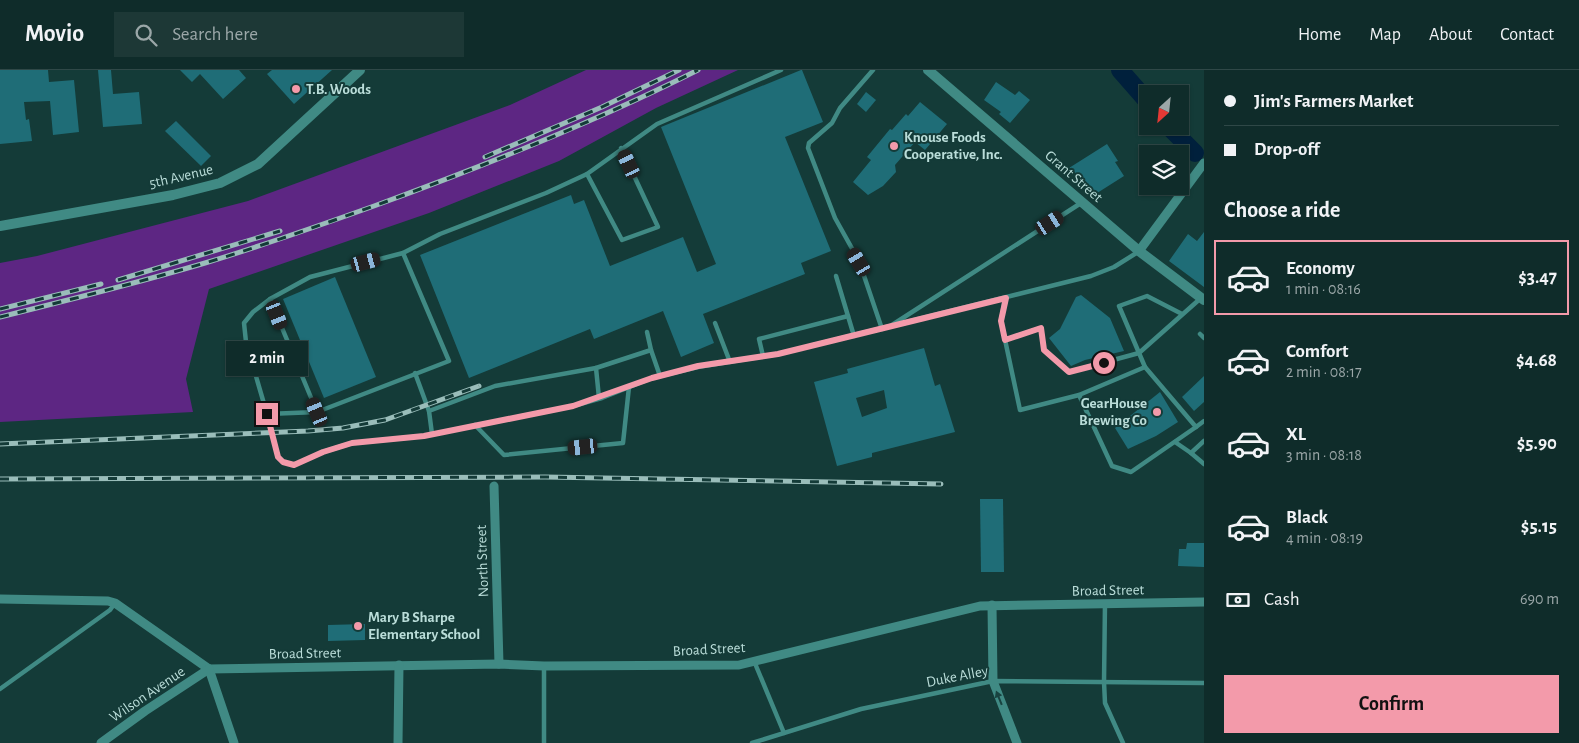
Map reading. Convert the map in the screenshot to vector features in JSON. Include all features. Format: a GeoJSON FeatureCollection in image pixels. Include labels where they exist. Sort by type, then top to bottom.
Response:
{"type":"FeatureCollection","features":[{"type":"Feature","properties":{"kind":"street","name":"5th Avenue"},"geometry":{"type":"LineString","coordinates":[[0,226],[173,194],[220,183],[258,164],[360,70]]}},
{"type":"Feature","properties":{"kind":"street","name":"Grant Street"},"geometry":{"type":"LineString","coordinates":[[928,70],[1139,251],[1203,299]]}},
{"type":"Feature","properties":{"kind":"street"},"geometry":{"type":"LineString","coordinates":[[1139,251],[1204,163]]}},
{"type":"Feature","properties":{"kind":"street","name":"North Street"},"geometry":{"type":"LineString","coordinates":[[494,486],[499,664]]}},
{"type":"Feature","properties":{"kind":"street"},"geometry":{"type":"LineString","coordinates":[[0,599],[108,601],[122,606],[209,669],[234,743]]}},
{"type":"Feature","properties":{"kind":"street","name":"Broad Street"},"geometry":{"type":"LineString","coordinates":[[209,669],[499,664],[544,666],[739,665],[963,610],[992,605],[1204,602]]}},
{"type":"Feature","properties":{"kind":"street"},"geometry":{"type":"LineString","coordinates":[[992,605],[992,681],[1017,743]]}},
{"type":"Feature","properties":{"kind":"street"},"geometry":{"type":"LineString","coordinates":[[398,743],[399,665]]}},
{"type":"Feature","properties":{"kind":"street","name":"Wilson Avenue"},"geometry":{"type":"LineString","coordinates":[[101,743],[145,711],[209,669]]}},
{"type":"Feature","properties":{"kind":"lane"},"geometry":{"type":"LineString","coordinates":[[781,70],[656,124],[587,174],[546,193],[440,234],[403,253],[310,277],[270,299],[253,312],[244,323],[246,342],[278,457],[283,462],[294,465],[323,452],[352,443],[432,434],[573,406],[660,376],[698,366],[763,356],[854,336],[1091,276],[1114,267],[1139,251]]}},
{"type":"Feature","properties":{"kind":"lane"},"geometry":{"type":"LineString","coordinates":[[873,70],[840,108],[832,123],[809,143],[808,148],[835,218],[859,262],[882,329]]}},
{"type":"Feature","properties":{"kind":"lane"},"geometry":{"type":"LineString","coordinates":[[587,174],[622,240],[658,227],[621,148]]}},
{"type":"Feature","properties":{"kind":"lane"},"geometry":{"type":"LineString","coordinates":[[889,327],[1082,202]]}},
{"type":"Feature","properties":{"kind":"lane"},"geometry":{"type":"LineString","coordinates":[[267,414],[317,412],[449,360],[403,253]]}},
{"type":"Feature","properties":{"kind":"lane"},"geometry":{"type":"LineString","coordinates":[[836,276],[854,336]]}},
{"type":"Feature","properties":{"kind":"lane"},"geometry":{"type":"LineString","coordinates":[[1182,314],[1147,296],[1119,306],[1145,367],[1196,427]]}},
{"type":"Feature","properties":{"kind":"lane"},"geometry":{"type":"LineString","coordinates":[[1006,298],[1001,321],[1020,410],[1079,395],[1145,367]]}},
{"type":"Feature","properties":{"kind":"lane"},"geometry":{"type":"LineString","coordinates":[[270,299],[317,412]]}},
{"type":"Feature","properties":{"kind":"lane"},"geometry":{"type":"LineString","coordinates":[[1005,340],[1041,328],[1044,350],[1069,372],[1138,353],[1182,314],[1203,299]]}},
{"type":"Feature","properties":{"kind":"lane"},"geometry":{"type":"LineString","coordinates":[[763,356],[759,340],[848,316]]}},
{"type":"Feature","properties":{"kind":"lane"},"geometry":{"type":"LineString","coordinates":[[715,323],[730,362]]}},
{"type":"Feature","properties":{"kind":"lane"},"geometry":{"type":"LineString","coordinates":[[647,332],[660,376]]}},
{"type":"Feature","properties":{"kind":"lane"},"geometry":{"type":"LineString","coordinates":[[429,410],[495,386],[596,368],[651,350]]}},
{"type":"Feature","properties":{"kind":"lane"},"geometry":{"type":"LineString","coordinates":[[596,368],[599,398]]}},
{"type":"Feature","properties":{"kind":"lane"},"geometry":{"type":"LineString","coordinates":[[415,373],[429,410],[432,434]]}},
{"type":"Feature","properties":{"kind":"lane"},"geometry":{"type":"LineString","coordinates":[[474,425],[504,455],[623,443],[629,387]]}},
{"type":"Feature","properties":{"kind":"lane"},"geometry":{"type":"LineString","coordinates":[[1079,395],[1112,466],[1131,472],[1204,421]]}},
{"type":"Feature","properties":{"kind":"lane"},"geometry":{"type":"LineString","coordinates":[[1191,453],[1204,441]]}},
{"type":"Feature","properties":{"kind":"lane"},"geometry":{"type":"LineString","coordinates":[[1175,442],[1204,464]]}},
{"type":"Feature","properties":{"kind":"lane"},"geometry":{"type":"LineString","coordinates":[[0,689],[110,610],[115,603]]}},
{"type":"Feature","properties":{"kind":"lane"},"geometry":{"type":"LineString","coordinates":[[1105,604],[1105,703],[1123,743]]}},
{"type":"Feature","properties":{"kind":"lane"},"geometry":{"type":"LineString","coordinates":[[754,661],[784,733]]}},
{"type":"Feature","properties":{"kind":"lane"},"geometry":{"type":"LineString","coordinates":[[544,666],[544,743]]}},
{"type":"Feature","properties":{"kind":"lane","name":"Duke Alley"},"geometry":{"type":"LineString","coordinates":[[752,743],[860,709],[992,681],[1204,683]]}},
{"type":"Feature","properties":{"kind":"shaded area"},"geometry":{"type":"Polygon","coordinates":[[[586,70],[738,70],[656,108],[559,161],[429,213],[209,289],[186,379],[193,412],[0,422],[0,263],[37,256],[248,201],[510,105],[586,70]]]}},
{"type":"Feature","properties":{"kind":"building"},"geometry":{"type":"Polygon","coordinates":[[[0,70],[48,70],[49,82],[74,80],[79,132],[53,135],[50,101],[24,102],[26,120],[29,119],[32,141],[0,144],[0,70]]]}},
{"type":"Feature","properties":{"kind":"building"},"geometry":{"type":"Polygon","coordinates":[[[98,70],[111,70],[113,94],[139,92],[142,124],[103,127],[98,70]]]}},
{"type":"Feature","properties":{"kind":"building"},"geometry":{"type":"Polygon","coordinates":[[[180,70],[239,70],[246,78],[223,99],[200,74],[192,82],[180,70]]]}},
{"type":"Feature","properties":{"kind":"building","name":"T.B. Woods"},"geometry":{"type":"Polygon","coordinates":[[[272,70],[332,70],[294,104],[267,74],[272,70]]]}},
{"type":"Feature","properties":{"kind":"building"},"geometry":{"type":"Polygon","coordinates":[[[802,70],[823,122],[785,137],[831,251],[801,263],[805,274],[703,314],[714,343],[681,357],[663,311],[594,339],[590,329],[469,378],[420,255],[571,195],[574,204],[584,200],[610,266],[683,237],[697,272],[716,264],[661,127],[802,70]]]}},
{"type":"Feature","properties":{"kind":"building"},"geometry":{"type":"Polygon","coordinates":[[[996,82],[1015,95],[1019,91],[1030,100],[1010,123],[999,114],[1001,112],[984,100],[996,82]]]}},
{"type":"Feature","properties":{"kind":"building"},"geometry":{"type":"Polygon","coordinates":[[[866,92],[876,100],[866,112],[857,104],[866,92]]]}},
{"type":"Feature","properties":{"kind":"building","name":"Knouse Foods Cooperative, Inc."},"geometry":{"type":"Polygon","coordinates":[[[920,102],[947,124],[925,150],[915,142],[895,165],[896,172],[883,186],[868,195],[853,182],[871,160],[867,157],[890,129],[892,130],[906,114],[908,116],[920,102]]]}},
{"type":"Feature","properties":{"kind":"building"},"geometry":{"type":"Polygon","coordinates":[[[176,121],[211,156],[201,166],[165,131],[176,121]]]}},
{"type":"Feature","properties":{"kind":"building"},"geometry":{"type":"Polygon","coordinates":[[[1107,144],[1118,161],[1115,162],[1124,176],[1094,195],[1085,181],[1080,184],[1069,168],[1107,144]]]}},
{"type":"Feature","properties":{"kind":"building"},"geometry":{"type":"Polygon","coordinates":[[[1204,232],[1204,287],[1169,261],[1188,234],[1197,241],[1204,232]]]}},
{"type":"Feature","properties":{"kind":"building"},"geometry":{"type":"Polygon","coordinates":[[[335,277],[376,377],[324,398],[283,299],[335,277]]]}},
{"type":"Feature","properties":{"kind":"building"},"geometry":{"type":"Polygon","coordinates":[[[1081,295],[1110,318],[1124,351],[1085,360],[1071,366],[1049,338],[1060,329],[1076,297],[1081,295]]]}},
{"type":"Feature","properties":{"kind":"building"},"geometry":{"type":"Polygon","coordinates":[[[924,348],[935,386],[940,384],[955,432],[872,453],[872,457],[837,466],[814,382],[848,373],[847,369],[924,348]],[[884,390],[856,398],[862,417],[887,408],[884,390]]]}},
{"type":"Feature","properties":{"kind":"building"},"geometry":{"type":"Polygon","coordinates":[[[1204,376],[1204,402],[1194,411],[1182,397],[1204,376]]]}},
{"type":"Feature","properties":{"kind":"building"},"geometry":{"type":"Polygon","coordinates":[[[1160,392],[1178,422],[1156,436],[1128,449],[1115,428],[1160,392]]]}},
{"type":"Feature","properties":{"kind":"building"},"geometry":{"type":"Polygon","coordinates":[[[980,499],[1003,499],[1004,572],[981,572],[980,499]]]}},
{"type":"Feature","properties":{"kind":"building"},"geometry":{"type":"Polygon","coordinates":[[[1187,543],[1204,543],[1204,567],[1178,566],[1179,549],[1186,549],[1187,543]]]}},
{"type":"Feature","properties":{"kind":"building"},"geometry":{"type":"Polygon","coordinates":[[[365,624],[365,640],[328,641],[328,625],[365,624]]]}},
{"type":"Feature","properties":{"kind":"waterway"},"geometry":{"type":"LineString","coordinates":[[1120,70],[1139,92]]}},
{"type":"Feature","properties":{"kind":"waterway"},"geometry":{"type":"LineString","coordinates":[[1177,135],[1195,153]]}},
{"type":"Feature","properties":{"kind":"railway"},"geometry":{"type":"LineString","coordinates":[[485,157],[602,107],[679,70]]}},
{"type":"Feature","properties":{"kind":"railway"},"geometry":{"type":"LineString","coordinates":[[0,317],[205,263],[332,221],[538,143],[619,108],[698,70]]}},
{"type":"Feature","properties":{"kind":"railway"},"geometry":{"type":"LineString","coordinates":[[118,280],[280,231]]}},
{"type":"Feature","properties":{"kind":"railway"},"geometry":{"type":"LineString","coordinates":[[0,309],[101,284]]}},
{"type":"Feature","properties":{"kind":"railway"},"geometry":{"type":"LineString","coordinates":[[0,444],[343,428],[385,420],[479,386]]}},
{"type":"Feature","properties":{"kind":"railway"},"geometry":{"type":"LineString","coordinates":[[0,479],[545,477],[941,484]]}},
{"type":"Feature","properties":{"kind":"place","name":"T.B. Woods"},"geometry":{"type":"Point","coordinates":[296,89]}},
{"type":"Feature","properties":{"kind":"place","name":"Knouse Foods Cooperative, Inc."},"geometry":{"type":"Point","coordinates":[894,146]}},
{"type":"Feature","properties":{"kind":"place","name":"GearHouse Brewing Co"},"geometry":{"type":"Point","coordinates":[1157,412]}},
{"type":"Feature","properties":{"kind":"place","name":"Mary B Sharpe Elementary School"},"geometry":{"type":"Point","coordinates":[358,626]}},
{"type":"Feature","properties":{"kind":"route"},"geometry":{"type":"LineString","coordinates":[[267,414],[278,457],[283,462],[294,465],[323,452],[352,443],[424,436],[573,406],[602,398],[652,378],[698,366],[778,354],[1006,298],[1001,321],[1005,340],[1041,328],[1044,350],[1069,372],[1104,363]]}}]}
